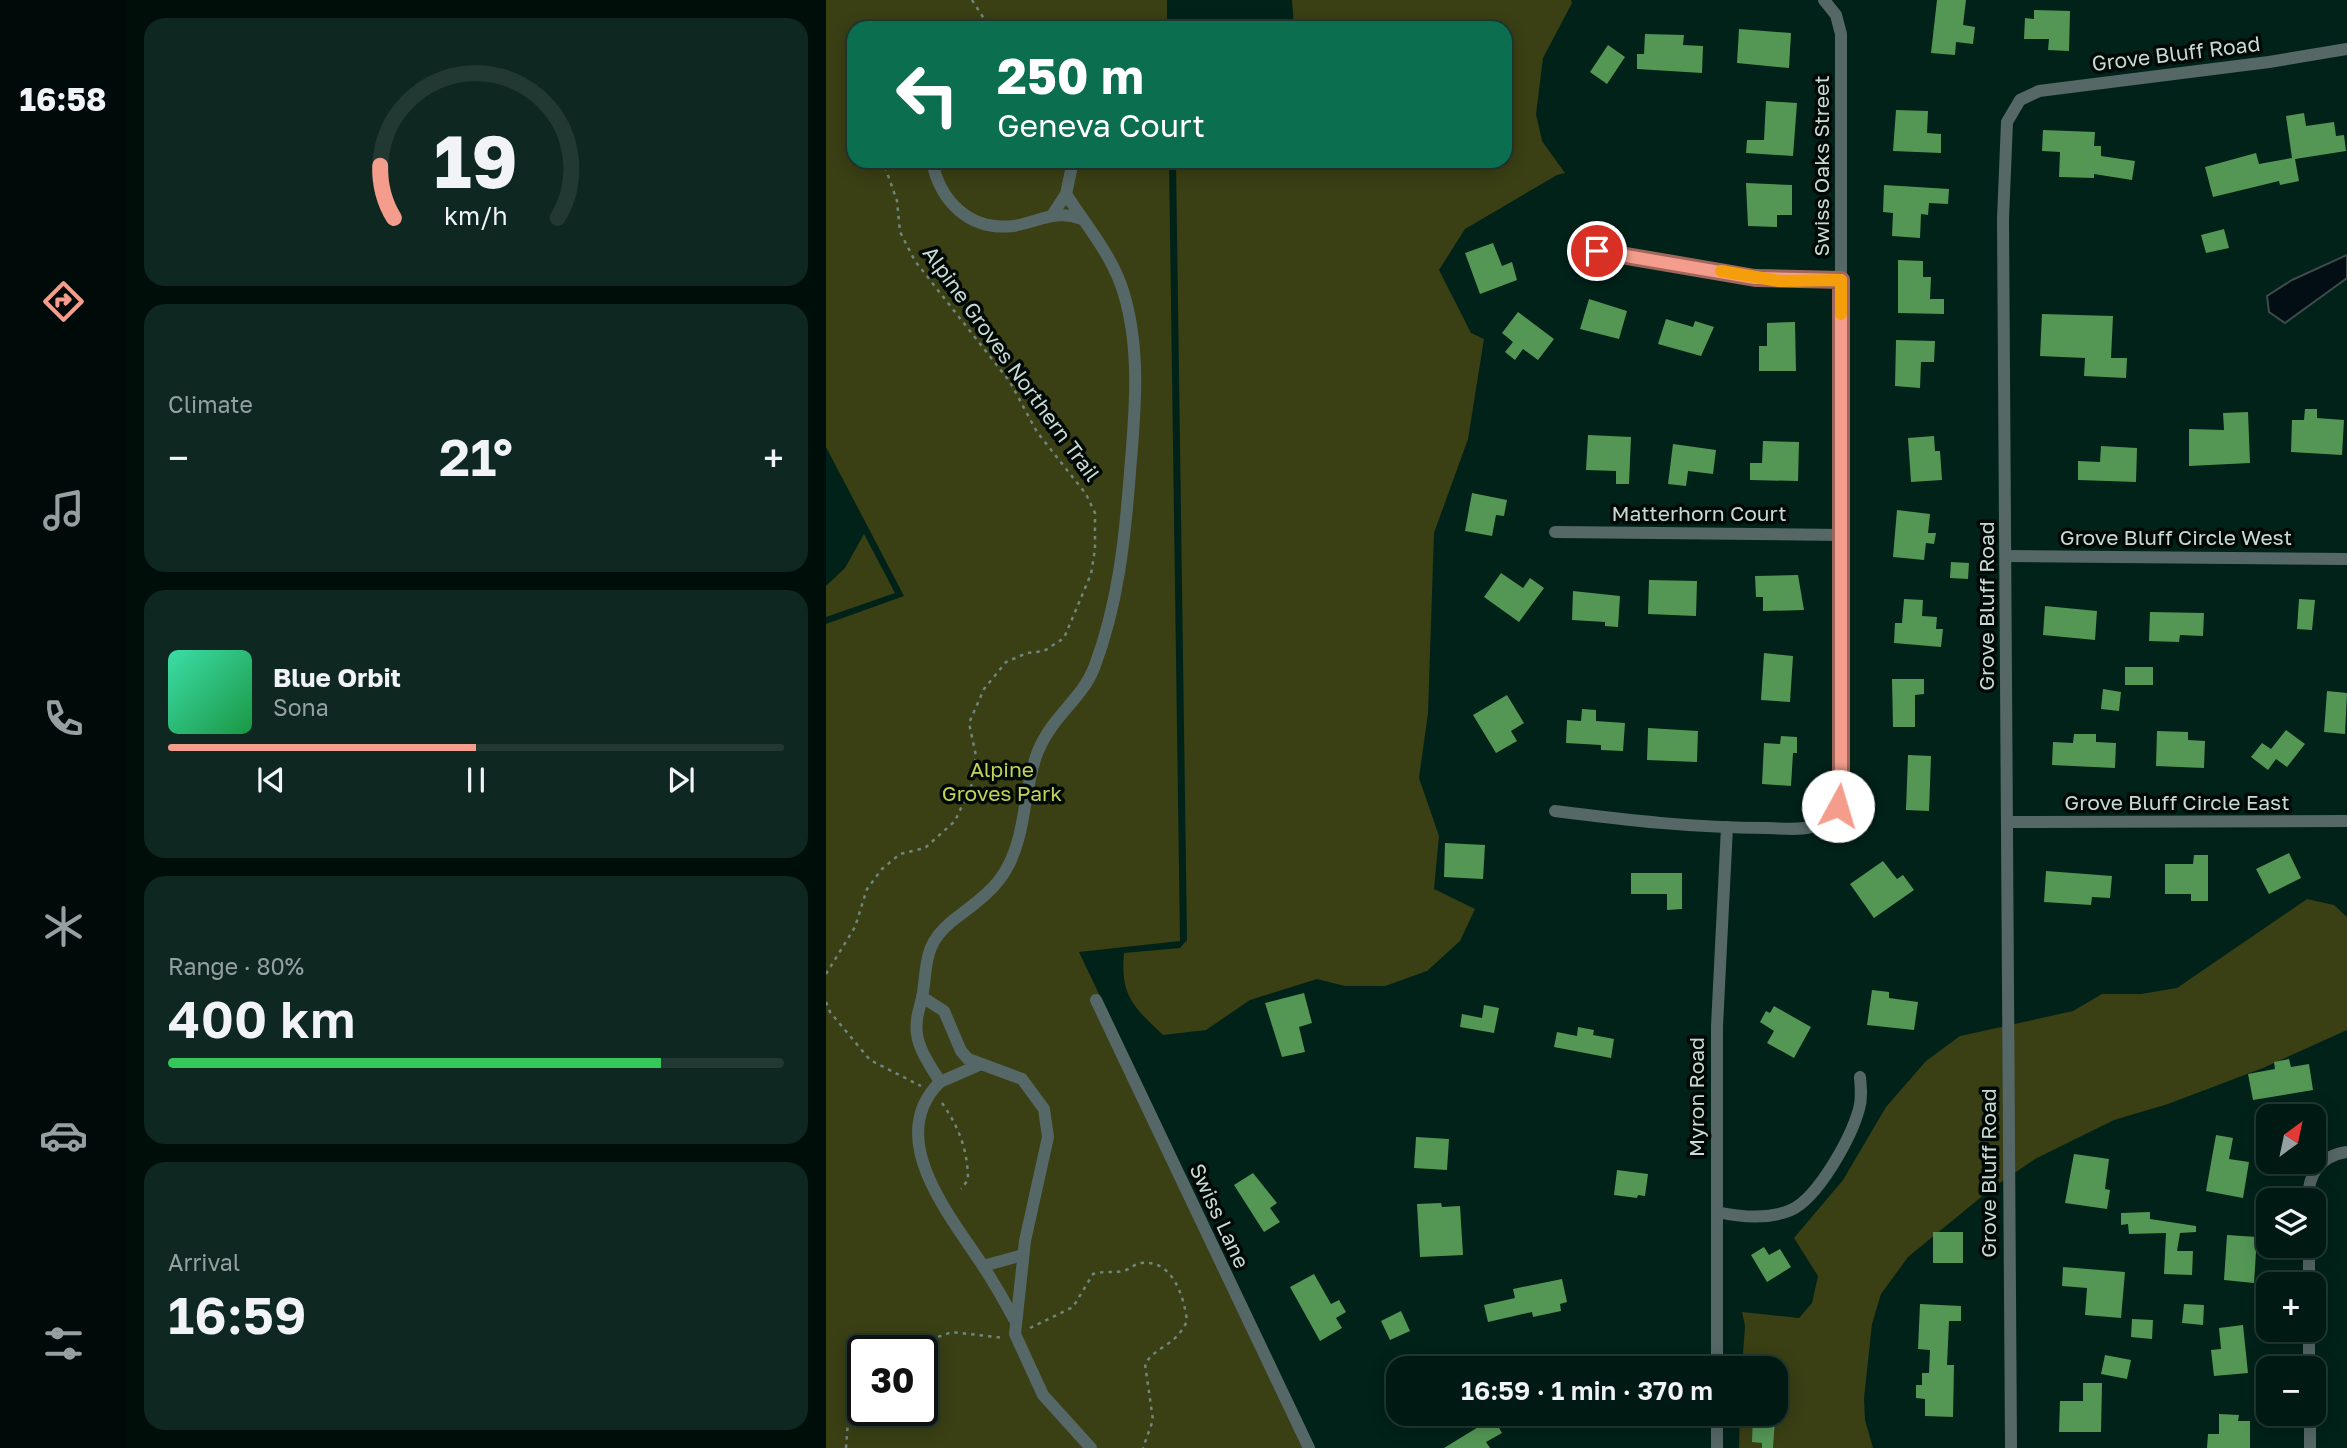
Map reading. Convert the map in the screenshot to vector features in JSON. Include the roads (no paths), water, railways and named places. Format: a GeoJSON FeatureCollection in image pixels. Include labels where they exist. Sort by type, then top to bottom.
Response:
{"type":"FeatureCollection","features":[{"type":"Feature","properties":{"kind":"street","name":"Swiss Oaks Street"},"geometry":{"type":"LineString","coordinates":[[1727,827],[1811,827],[1822,822],[1838,806],[1841,794],[1841,34],[1836,15],[1824,0]]}},
{"type":"Feature","properties":{"kind":"street","name":"Grove Bluff Road"},"geometry":{"type":"LineString","coordinates":[[2011,1448],[2003,219],[2007,122],[2020,100],[2039,91],[2269,62],[2347,49]]}},
{"type":"Feature","properties":{"kind":"street"},"geometry":{"type":"LineString","coordinates":[[934,168],[940,188],[950,204],[972,220],[995,226],[1014,226],[1054,214],[1082,219]]}},
{"type":"Feature","properties":{"kind":"street"},"geometry":{"type":"LineString","coordinates":[[1054,214],[1066,194],[1072,168]]}},
{"type":"Feature","properties":{"kind":"street"},"geometry":{"type":"LineString","coordinates":[[940,1082],[917,1036],[917,1016],[926,957],[934,940],[950,923],[974,908],[1007,869],[1017,843],[1037,754],[1048,728],[1087,684],[1110,619],[1123,556],[1136,409],[1136,373],[1128,313],[1119,278],[1101,243],[1066,194]]}},
{"type":"Feature","properties":{"kind":"street"},"geometry":{"type":"LineString","coordinates":[[1574,247],[1755,278],[1841,280]]}},
{"type":"Feature","properties":{"kind":"street","name":"Matterhorn Court"},"geometry":{"type":"LineString","coordinates":[[1555,532],[1843,535]]}},
{"type":"Feature","properties":{"kind":"street","name":"Grove Bluff Circle West"},"geometry":{"type":"LineString","coordinates":[[2006,556],[2347,559]]}},
{"type":"Feature","properties":{"kind":"street"},"geometry":{"type":"LineString","coordinates":[[1555,811],[1634,821],[1727,827]]}},
{"type":"Feature","properties":{"kind":"street","name":"Grove Bluff Circle East"},"geometry":{"type":"LineString","coordinates":[[2007,822],[2347,821]]}},
{"type":"Feature","properties":{"kind":"street","name":"Myron Road"},"geometry":{"type":"LineString","coordinates":[[1717,1356],[1717,1026],[1727,827]]}},
{"type":"Feature","properties":{"kind":"street"},"geometry":{"type":"LineString","coordinates":[[922,997],[944,1011],[961,1051],[979,1065],[1022,1079],[1038,1096],[1048,1121],[1048,1137],[1023,1255],[1014,1319],[1015,1334],[1043,1395],[1091,1448]]}},
{"type":"Feature","properties":{"kind":"street","name":"Swiss Lane"},"geometry":{"type":"LineString","coordinates":[[1096,1000],[1309,1448]]}},
{"type":"Feature","properties":{"kind":"street"},"geometry":{"type":"LineString","coordinates":[[979,1065],[940,1082],[930,1091],[920,1111],[918,1131],[923,1161],[936,1197],[983,1266],[1014,1319]]}},
{"type":"Feature","properties":{"kind":"street"},"geometry":{"type":"LineString","coordinates":[[1717,1212],[1758,1216],[1790,1210],[1803,1203],[1831,1165],[1853,1124],[1859,1109],[1860,1077]]}},
{"type":"Feature","properties":{"kind":"street"},"geometry":{"type":"LineString","coordinates":[[2309,1188],[2310,1179],[2316,1168],[2333,1155],[2347,1152]]}},
{"type":"Feature","properties":{"kind":"street"},"geometry":{"type":"LineString","coordinates":[[983,1266],[1023,1255]]}},
{"type":"Feature","properties":{"kind":"street"},"geometry":{"type":"LineString","coordinates":[[1717,1426],[1717,1448]]}},
{"type":"Feature","properties":{"kind":"street"},"geometry":{"type":"LineString","coordinates":[[2310,1426],[2310,1448]]}},
{"type":"Feature","properties":{"kind":"park label","name":"Alpine Groves Park"},"geometry":{"type":"Point","coordinates":[1002,782]}}]}
